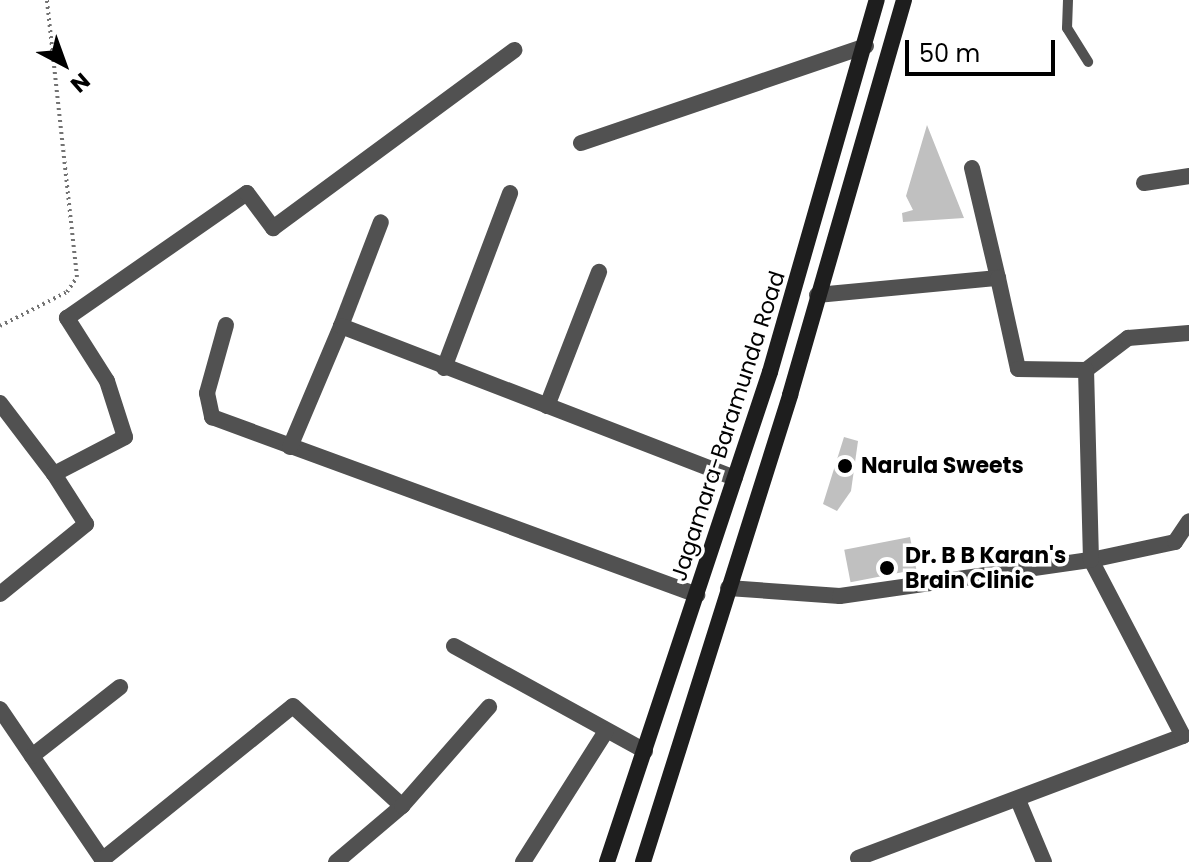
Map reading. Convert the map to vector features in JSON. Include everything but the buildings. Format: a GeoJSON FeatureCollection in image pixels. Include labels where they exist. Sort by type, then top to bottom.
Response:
{"type":"FeatureCollection","features":[{"type":"Feature","properties":{"kind":"street","name":"Jagamara-Baramunda Road"},"geometry":{"type":"LineString","coordinates":[[607,862],[735,478],[866,46],[877,0]]}},
{"type":"Feature","properties":{"kind":"street","name":"Jagamara-Baramunda Road"},"geometry":{"type":"LineString","coordinates":[[643,862],[904,0]]}},
{"type":"Feature","properties":{"kind":"street"},"geometry":{"type":"LineString","coordinates":[[581,143],[866,46]]}},
{"type":"Feature","properties":{"kind":"street"},"geometry":{"type":"LineString","coordinates":[[54,474],[125,437],[107,381],[67,318],[247,193],[273,228],[514,50]]}},
{"type":"Feature","properties":{"kind":"street"},"geometry":{"type":"LineString","coordinates":[[972,168],[1018,369],[1086,370],[1128,338],[1189,333]]}},
{"type":"Feature","properties":{"kind":"street"},"geometry":{"type":"LineString","coordinates":[[1144,183],[1189,176]]}},
{"type":"Feature","properties":{"kind":"street"},"geometry":{"type":"LineString","coordinates":[[444,368],[510,193]]}},
{"type":"Feature","properties":{"kind":"street"},"geometry":{"type":"LineString","coordinates":[[290,447],[381,222]]}},
{"type":"Feature","properties":{"kind":"street"},"geometry":{"type":"LineString","coordinates":[[547,406],[599,272]]}},
{"type":"Feature","properties":{"kind":"street"},"geometry":{"type":"LineString","coordinates":[[817,295],[998,278]]}},
{"type":"Feature","properties":{"kind":"street"},"geometry":{"type":"LineString","coordinates":[[226,325],[207,393],[212,417],[697,595]]}},
{"type":"Feature","properties":{"kind":"street"},"geometry":{"type":"LineString","coordinates":[[341,326],[735,478]]}},
{"type":"Feature","properties":{"kind":"street"},"geometry":{"type":"LineString","coordinates":[[856,861],[1183,736],[1091,560],[1086,370]]}},
{"type":"Feature","properties":{"kind":"street"},"geometry":{"type":"LineString","coordinates":[[0,403],[54,474],[86,524],[0,594]]}},
{"type":"Feature","properties":{"kind":"street"},"geometry":{"type":"LineString","coordinates":[[728,588],[840,596],[1091,560],[1175,542],[1189,521]]}},
{"type":"Feature","properties":{"kind":"street"},"geometry":{"type":"LineString","coordinates":[[454,646],[645,751]]}},
{"type":"Feature","properties":{"kind":"street"},"geometry":{"type":"LineString","coordinates":[[32,756],[120,687]]}},
{"type":"Feature","properties":{"kind":"street"},"geometry":{"type":"LineString","coordinates":[[0,709],[103,861],[293,706],[402,806]]}},
{"type":"Feature","properties":{"kind":"street"},"geometry":{"type":"LineString","coordinates":[[336,862],[402,806],[489,707]]}},
{"type":"Feature","properties":{"kind":"street"},"geometry":{"type":"LineString","coordinates":[[523,862],[606,731]]}},
{"type":"Feature","properties":{"kind":"street"},"geometry":{"type":"LineString","coordinates":[[1018,800],[1044,862]]}},
{"type":"Feature","properties":{"kind":"lane"},"geometry":{"type":"LineString","coordinates":[[1068,0],[1067,28],[1088,62]]}},
{"type":"Feature","properties":{"kind":"path"},"geometry":{"type":"LineString","coordinates":[[0,326],[67,292],[77,277],[47,0]]}},
{"type":"Feature","properties":{"kind":"place","name":"Narula Sweets"},"geometry":{"type":"Point","coordinates":[845,466]}},
{"type":"Feature","properties":{"kind":"place","name":"Dr. B B Karan's Brain Clinic"},"geometry":{"type":"Point","coordinates":[887,568]}}]}
